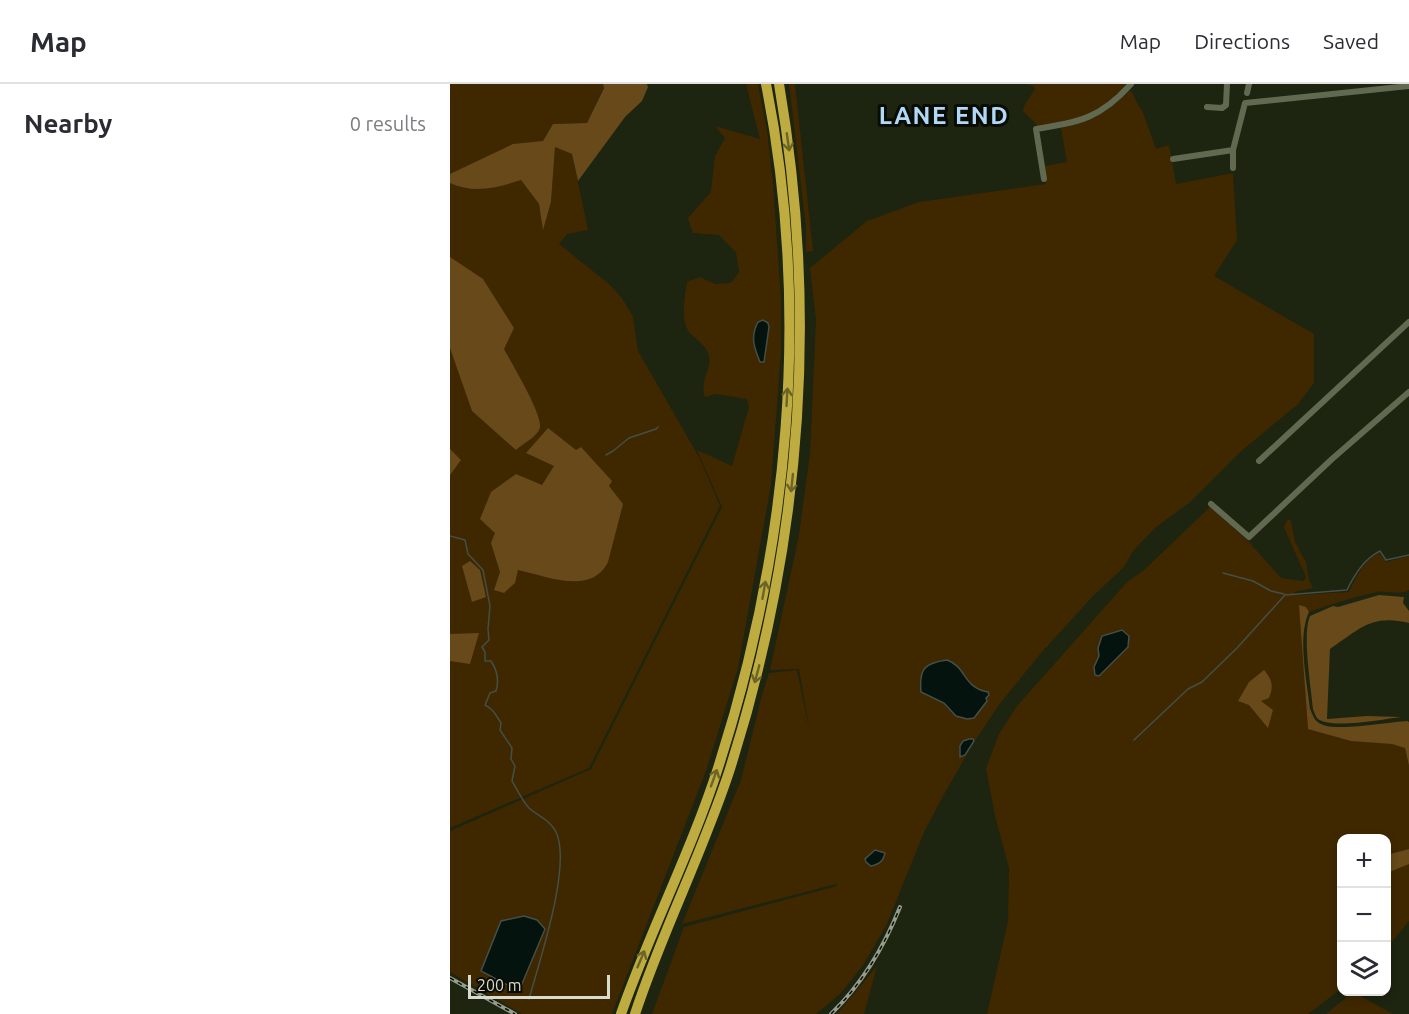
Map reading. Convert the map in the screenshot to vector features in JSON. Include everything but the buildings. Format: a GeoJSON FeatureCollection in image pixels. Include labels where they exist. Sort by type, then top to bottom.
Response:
{"type":"FeatureCollection","features":[{"type":"Feature","properties":{"kind":"highway"},"geometry":{"type":"LineString","coordinates":[[621,1014],[717,770],[750,658],[771,556],[784,456],[789,331],[785,225],[779,164],[766,84]]}},
{"type":"Feature","properties":{"kind":"highway"},"geometry":{"type":"LineString","coordinates":[[634,1014],[728,774],[761,659],[782,558],[795,455],[801,351],[797,226],[779,84]]}},
{"type":"Feature","properties":{"kind":"street"},"geometry":{"type":"LineString","coordinates":[[1044,179],[1036,129],[1075,123],[1094,115],[1110,106],[1131,84]]}},
{"type":"Feature","properties":{"kind":"street"},"geometry":{"type":"LineString","coordinates":[[1207,107],[1222,108],[1226,105],[1227,84]]}},
{"type":"Feature","properties":{"kind":"street"},"geometry":{"type":"LineString","coordinates":[[1247,93],[1249,84]]}},
{"type":"Feature","properties":{"kind":"street"},"geometry":{"type":"LineString","coordinates":[[1233,168],[1233,150],[1245,103],[1409,87]]}},
{"type":"Feature","properties":{"kind":"street"},"geometry":{"type":"LineString","coordinates":[[1173,159],[1233,150]]}},
{"type":"Feature","properties":{"kind":"street"},"geometry":{"type":"LineString","coordinates":[[1259,461],[1409,322]]}},
{"type":"Feature","properties":{"kind":"street"},"geometry":{"type":"LineString","coordinates":[[1211,504],[1249,537],[1332,459],[1409,392]]}},
{"type":"Feature","properties":{"kind":"shaded area"},"geometry":{"type":"Polygon","coordinates":[[[450,84],[603,84],[604,87],[587,123],[553,124],[521,180],[539,204],[543,228],[551,202],[555,147],[572,154],[588,230],[567,234],[559,244],[609,284],[622,298],[633,317],[638,351],[699,457],[720,506],[589,768],[450,828],[450,84]]]}},
{"type":"Feature","properties":{"kind":"shaded area"},"geometry":{"type":"Polygon","coordinates":[[[603,84],[647,84],[648,87],[642,101],[625,117],[578,181],[572,154],[555,147],[551,202],[543,230],[539,204],[521,180],[486,189],[468,188],[450,183],[450,174],[513,144],[543,141],[553,124],[587,123],[604,88],[603,84]]]}},
{"type":"Feature","properties":{"kind":"shaded area"},"geometry":{"type":"Polygon","coordinates":[[[746,84],[758,84],[767,131],[781,299],[781,351],[771,485],[738,668],[706,771],[612,1014],[522,1014],[450,972],[450,831],[591,769],[722,507],[697,450],[732,466],[749,407],[747,399],[716,394],[705,397],[704,380],[709,366],[709,356],[686,327],[684,300],[687,282],[700,277],[715,284],[731,283],[739,272],[736,252],[719,235],[693,233],[688,218],[711,192],[715,156],[725,138],[715,126],[760,139],[746,84]]]}},
{"type":"Feature","properties":{"kind":"shaded area"},"geometry":{"type":"Polygon","coordinates":[[[789,84],[795,84],[813,251],[806,252],[806,227],[789,84]]]}},
{"type":"Feature","properties":{"kind":"shaded area"},"geometry":{"type":"Polygon","coordinates":[[[1027,84],[1129,84],[1116,99],[1076,121],[1038,126],[1023,111],[1035,89],[1027,84]]]}},
{"type":"Feature","properties":{"kind":"shaded area"},"geometry":{"type":"Polygon","coordinates":[[[1130,90],[1132,92],[1142,110],[1156,149],[1169,145],[1176,184],[1233,173],[1237,240],[1214,276],[1314,334],[1314,383],[1298,404],[1239,453],[1189,503],[1155,528],[1133,551],[1124,567],[1093,596],[1041,653],[998,706],[971,747],[924,832],[887,924],[864,964],[841,993],[816,1014],[652,1014],[684,927],[837,886],[836,884],[682,924],[741,780],[769,673],[797,670],[810,733],[799,669],[770,670],[799,535],[810,453],[816,320],[810,268],[867,221],[919,202],[1046,184],[1044,166],[1067,162],[1061,128],[1090,119],[1130,90]],[[962,671],[944,703],[948,709],[985,698],[988,692],[975,687],[962,671]]]}},
{"type":"Feature","properties":{"kind":"shaded area"},"geometry":{"type":"Polygon","coordinates":[[[450,257],[483,279],[514,328],[504,349],[532,400],[540,427],[534,437],[516,450],[472,411],[450,348],[450,257]]]}},
{"type":"Feature","properties":{"kind":"shaded area"},"geometry":{"type":"Polygon","coordinates":[[[763,320],[768,323],[769,327],[764,362],[760,362],[754,337],[758,322],[763,320]]]}},
{"type":"Feature","properties":{"kind":"shaded area"},"geometry":{"type":"Polygon","coordinates":[[[548,428],[576,450],[581,447],[612,481],[609,486],[623,504],[608,562],[600,572],[580,581],[555,579],[518,570],[515,583],[504,593],[494,590],[500,572],[491,543],[495,533],[480,519],[491,492],[516,474],[542,485],[554,466],[526,453],[548,428]]]}},
{"type":"Feature","properties":{"kind":"shaded area"},"geometry":{"type":"Polygon","coordinates":[[[450,449],[461,460],[450,475],[450,449]]]}},
{"type":"Feature","properties":{"kind":"shaded area"},"geometry":{"type":"Polygon","coordinates":[[[1210,507],[1249,542],[1281,578],[1303,581],[1306,578],[1305,574],[1284,527],[1288,519],[1291,521],[1295,542],[1306,562],[1313,588],[1294,592],[1296,595],[1349,592],[1361,570],[1379,553],[1387,562],[1409,556],[1409,590],[1405,592],[1377,592],[1309,612],[1306,607],[1300,605],[1308,729],[1403,739],[1409,766],[1409,921],[1391,943],[1391,834],[1337,834],[1337,992],[1308,1014],[987,1014],[1008,921],[1009,868],[995,816],[986,768],[999,734],[1017,706],[1128,581],[1143,571],[1210,507]]]}},
{"type":"Feature","properties":{"kind":"shaded area"},"geometry":{"type":"Polygon","coordinates":[[[470,561],[480,570],[486,597],[472,602],[462,566],[470,561]]]}},
{"type":"Feature","properties":{"kind":"shaded area"},"geometry":{"type":"Polygon","coordinates":[[[1379,595],[1404,597],[1403,603],[1409,611],[1409,623],[1385,620],[1375,622],[1358,630],[1330,649],[1327,719],[1367,716],[1401,717],[1357,723],[1323,721],[1317,718],[1313,709],[1307,648],[1310,616],[1333,606],[1338,607],[1379,595]]]}},
{"type":"Feature","properties":{"kind":"shaded area"},"geometry":{"type":"Polygon","coordinates":[[[1299,605],[1306,607],[1309,612],[1305,622],[1303,647],[1310,709],[1315,720],[1321,724],[1338,727],[1407,721],[1409,722],[1409,766],[1405,748],[1392,744],[1351,741],[1308,729],[1299,605]]]}},
{"type":"Feature","properties":{"kind":"shaded area"},"geometry":{"type":"Polygon","coordinates":[[[1122,630],[1129,636],[1128,647],[1099,676],[1095,675],[1094,667],[1099,656],[1098,648],[1102,636],[1122,630]]]}},
{"type":"Feature","properties":{"kind":"shaded area"},"geometry":{"type":"Polygon","coordinates":[[[479,633],[470,664],[450,661],[450,634],[479,633]]]}},
{"type":"Feature","properties":{"kind":"shaded area"},"geometry":{"type":"Polygon","coordinates":[[[947,660],[958,667],[973,686],[988,692],[987,701],[974,718],[956,716],[944,703],[921,692],[921,678],[925,668],[933,663],[947,660]]]}},
{"type":"Feature","properties":{"kind":"shaded area"},"geometry":{"type":"Polygon","coordinates":[[[1264,670],[1272,686],[1269,698],[1261,701],[1273,710],[1268,728],[1249,705],[1238,701],[1249,682],[1264,670]]]}},
{"type":"Feature","properties":{"kind":"shaded area"},"geometry":{"type":"Polygon","coordinates":[[[969,739],[974,741],[965,755],[960,757],[960,746],[963,741],[969,739]]]}},
{"type":"Feature","properties":{"kind":"shaded area"},"geometry":{"type":"Polygon","coordinates":[[[1409,849],[1409,864],[1391,871],[1391,854],[1409,849]]]}},
{"type":"Feature","properties":{"kind":"shaded area"},"geometry":{"type":"Polygon","coordinates":[[[875,850],[885,853],[880,862],[871,866],[865,859],[875,850]]]}},
{"type":"Feature","properties":{"kind":"shaded area"},"geometry":{"type":"Polygon","coordinates":[[[524,916],[537,920],[545,929],[519,991],[481,971],[501,921],[524,916]]]}},
{"type":"Feature","properties":{"kind":"shaded area"},"geometry":{"type":"Polygon","coordinates":[[[877,966],[864,1014],[837,1014],[877,966]]]}},
{"type":"Feature","properties":{"kind":"shaded area"},"geometry":{"type":"Polygon","coordinates":[[[1348,996],[1360,996],[1393,1014],[1326,1014],[1348,996]]]}},
{"type":"Feature","properties":{"kind":"waterway"},"geometry":{"type":"LineString","coordinates":[[606,455],[629,438],[658,427]]}},
{"type":"Feature","properties":{"kind":"waterway"},"geometry":{"type":"LineString","coordinates":[[450,536],[465,540],[468,554],[483,570],[490,606],[489,640],[482,647],[485,652],[485,661],[491,661],[497,679],[496,691],[490,693],[485,705],[498,717],[501,723],[500,730],[512,748],[511,759],[515,766],[512,781],[526,805],[547,821],[556,832],[560,847],[557,890],[529,999]]}},
{"type":"Feature","properties":{"kind":"waterway"},"geometry":{"type":"LineString","coordinates":[[1134,740],[1188,689],[1202,682],[1237,648],[1285,595],[1347,590],[1360,568],[1380,551],[1386,560],[1409,555]]}},
{"type":"Feature","properties":{"kind":"waterway"},"geometry":{"type":"LineString","coordinates":[[1223,573],[1253,581],[1271,591],[1284,594]]}},
{"type":"Feature","properties":{"kind":"railway"},"geometry":{"type":"LineString","coordinates":[[831,1014],[862,978],[887,936],[900,907]]}},
{"type":"Feature","properties":{"kind":"railway"},"geometry":{"type":"LineString","coordinates":[[450,978],[515,1014]]}},
{"type":"Feature","properties":{"kind":"district","name":"LANE END"},"geometry":{"type":"Point","coordinates":[944,116]}}]}
